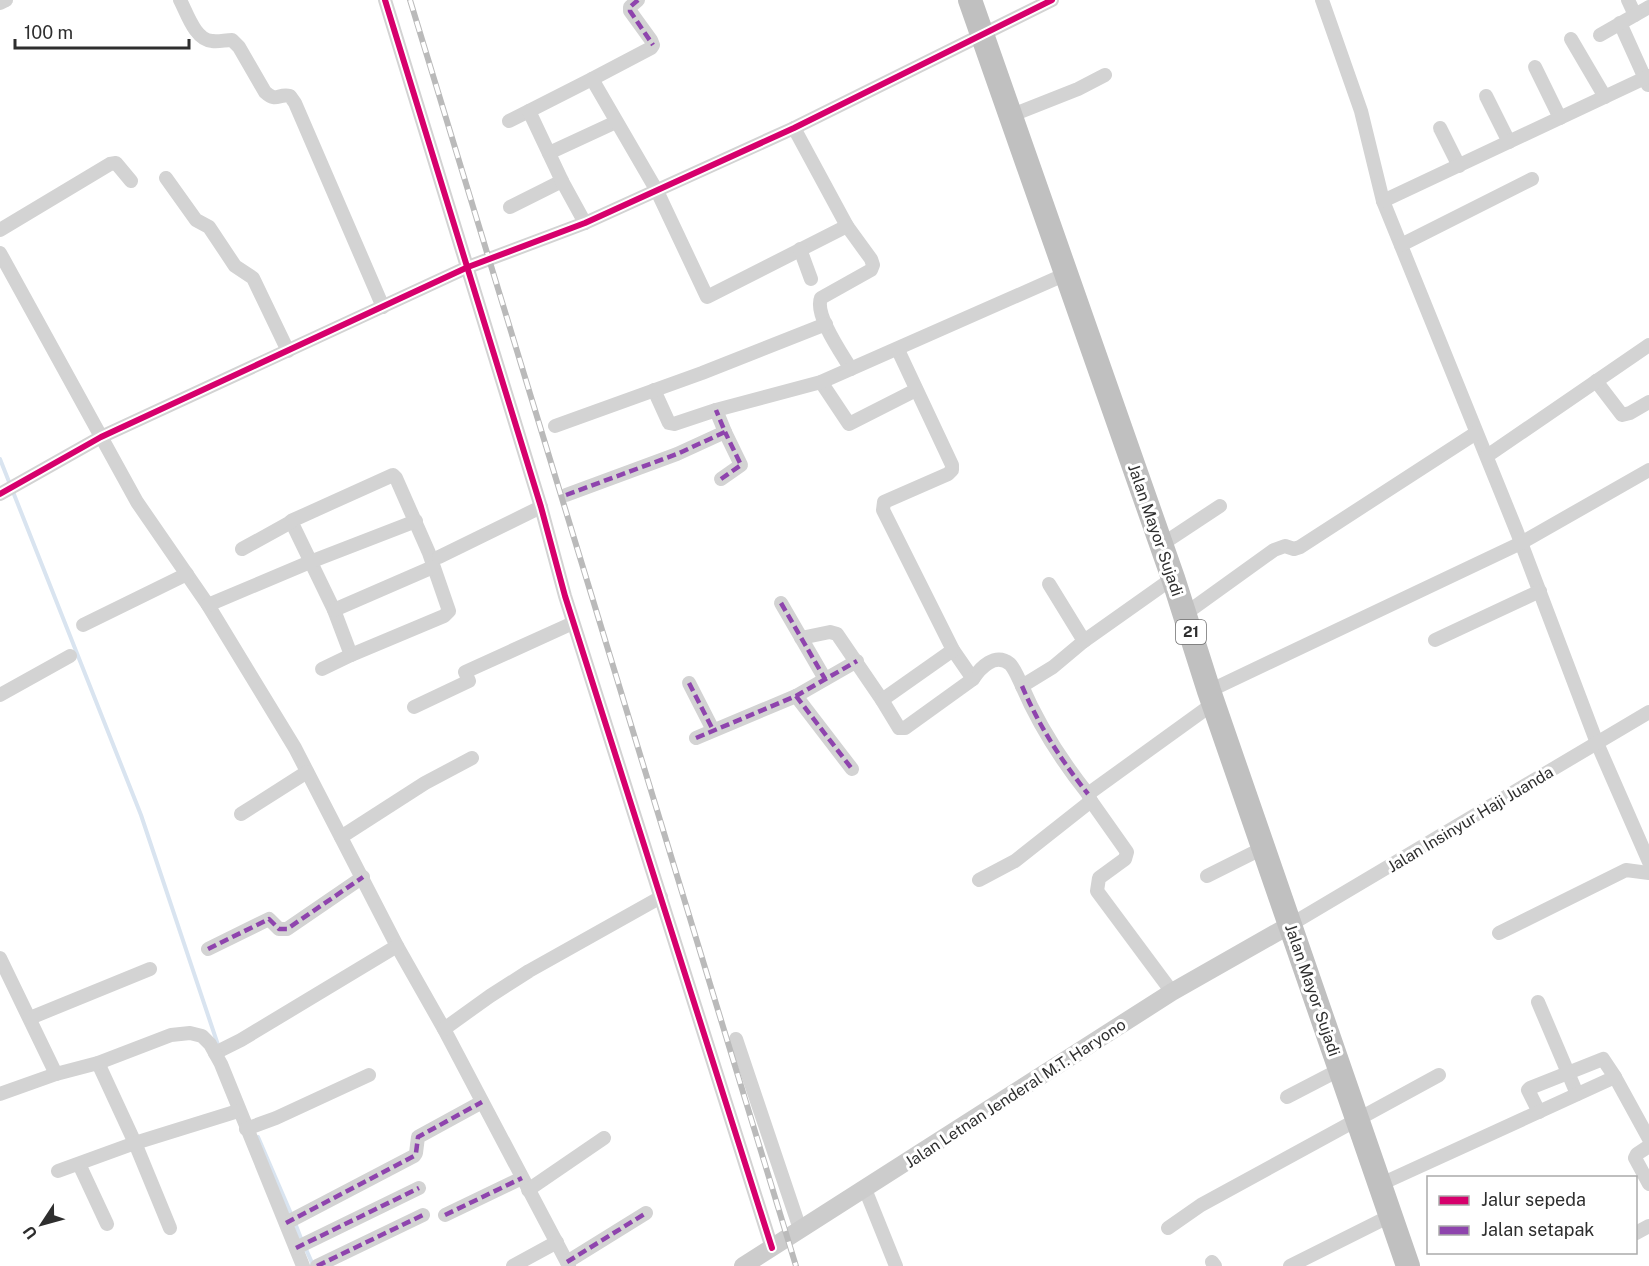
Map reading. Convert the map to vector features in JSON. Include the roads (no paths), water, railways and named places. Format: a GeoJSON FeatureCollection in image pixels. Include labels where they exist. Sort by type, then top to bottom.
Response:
{"type":"FeatureCollection","features":[{"type":"Feature","properties":{"kind":"highway","name":"Jalan Mayor Sujadi"},"geometry":{"type":"LineString","coordinates":[[970,0],[984,34],[1173,578],[1263,848],[1408,1266]]}},
{"type":"Feature","properties":{"kind":"main road","name":"Jalan Letnan Jenderal M.T. Haryono"},"geometry":{"type":"LineString","coordinates":[[743,1266],[1172,992],[1290,925]]}},
{"type":"Feature","properties":{"kind":"street"},"geometry":{"type":"LineString","coordinates":[[0,3],[6,0]]}},
{"type":"Feature","properties":{"kind":"street"},"geometry":{"type":"LineString","coordinates":[[180,0],[198,33],[205,40],[214,42],[232,40],[239,47],[265,92],[271,98],[290,96],[295,103],[383,307]]}},
{"type":"Feature","properties":{"kind":"street"},"geometry":{"type":"LineString","coordinates":[[385,0],[542,507],[573,623],[772,1248]]}},
{"type":"Feature","properties":{"kind":"street"},"geometry":{"type":"LineString","coordinates":[[509,121],[651,48],[653,45],[651,40],[630,11],[630,7],[638,0]]}},
{"type":"Feature","properties":{"kind":"street"},"geometry":{"type":"LineString","coordinates":[[7,491],[101,437],[468,267],[585,223],[657,191],[794,128],[1052,0]]}},
{"type":"Feature","properties":{"kind":"street"},"geometry":{"type":"LineString","coordinates":[[1322,0],[1360,111],[1383,201],[1476,434],[1487,456],[1597,743],[1646,843],[1649,861]]}},
{"type":"Feature","properties":{"kind":"street"},"geometry":{"type":"LineString","coordinates":[[1628,0],[1635,15]]}},
{"type":"Feature","properties":{"kind":"street"},"geometry":{"type":"LineString","coordinates":[[1600,35],[1649,7]]}},
{"type":"Feature","properties":{"kind":"street"},"geometry":{"type":"LineString","coordinates":[[1383,201],[1605,97],[1648,80],[1620,23]]}},
{"type":"Feature","properties":{"kind":"street"},"geometry":{"type":"LineString","coordinates":[[1571,39],[1605,97]]}},
{"type":"Feature","properties":{"kind":"street"},"geometry":{"type":"LineString","coordinates":[[1535,67],[1560,118]]}},
{"type":"Feature","properties":{"kind":"street"},"geometry":{"type":"LineString","coordinates":[[1012,115],[1078,89],[1105,75]]}},
{"type":"Feature","properties":{"kind":"street"},"geometry":{"type":"LineString","coordinates":[[592,79],[657,191],[707,297],[847,226]]}},
{"type":"Feature","properties":{"kind":"street"},"geometry":{"type":"LineString","coordinates":[[1486,96],[1509,142]]}},
{"type":"Feature","properties":{"kind":"street"},"geometry":{"type":"LineString","coordinates":[[529,111],[585,223]]}},
{"type":"Feature","properties":{"kind":"street"},"geometry":{"type":"LineString","coordinates":[[549,153],[616,122]]}},
{"type":"Feature","properties":{"kind":"street"},"geometry":{"type":"LineString","coordinates":[[794,128],[847,226],[873,265],[871,270],[821,298],[819,308],[851,369]]}},
{"type":"Feature","properties":{"kind":"street"},"geometry":{"type":"LineString","coordinates":[[1440,128],[1459,166]]}},
{"type":"Feature","properties":{"kind":"street"},"geometry":{"type":"LineString","coordinates":[[0,230],[110,164],[116,163],[131,181]]}},
{"type":"Feature","properties":{"kind":"street"},"geometry":{"type":"LineString","coordinates":[[166,178],[196,220],[209,227],[235,266],[253,278],[288,351]]}},
{"type":"Feature","properties":{"kind":"street"},"geometry":{"type":"LineString","coordinates":[[1401,245],[1532,178]]}},
{"type":"Feature","properties":{"kind":"street"},"geometry":{"type":"LineString","coordinates":[[510,207],[562,181]]}},
{"type":"Feature","properties":{"kind":"street"},"geometry":{"type":"LineString","coordinates":[[800,249],[811,279]]}},
{"type":"Feature","properties":{"kind":"street"},"geometry":{"type":"LineString","coordinates":[[0,253],[137,502],[207,605],[295,748],[397,946],[444,1029],[568,1264],[646,1213]]}},
{"type":"Feature","properties":{"kind":"street"},"geometry":{"type":"LineString","coordinates":[[654,390],[669,423],[674,424],[716,410],[821,382],[1066,274]]}},
{"type":"Feature","properties":{"kind":"street"},"geometry":{"type":"LineString","coordinates":[[555,426],[763,350],[826,324]]}},
{"type":"Feature","properties":{"kind":"street"},"geometry":{"type":"LineString","coordinates":[[1487,456],[1649,345]]}},
{"type":"Feature","properties":{"kind":"street"},"geometry":{"type":"LineString","coordinates":[[898,350],[952,465],[952,470],[948,474],[884,502],[883,510],[953,650],[973,679]]}},
{"type":"Feature","properties":{"kind":"street"},"geometry":{"type":"LineString","coordinates":[[1596,381],[1622,415],[1649,402]]}},
{"type":"Feature","properties":{"kind":"street"},"geometry":{"type":"LineString","coordinates":[[821,382],[849,424],[916,390]]}},
{"type":"Feature","properties":{"kind":"street"},"geometry":{"type":"LineString","coordinates":[[716,410],[741,465],[721,479]]}},
{"type":"Feature","properties":{"kind":"street"},"geometry":{"type":"LineString","coordinates":[[566,495],[726,432]]}},
{"type":"Feature","properties":{"kind":"street"},"geometry":{"type":"LineString","coordinates":[[1185,614],[1274,550],[1285,546],[1294,549],[1300,547],[1476,434]]}},
{"type":"Feature","properties":{"kind":"street"},"geometry":{"type":"LineString","coordinates":[[979,880],[1015,861],[1090,798],[1103,782],[1212,697],[1521,543],[1649,470]]}},
{"type":"Feature","properties":{"kind":"street"},"geometry":{"type":"LineString","coordinates":[[242,549],[291,522],[292,519],[393,475],[396,478],[436,562],[449,609],[447,614],[322,669]]}},
{"type":"Feature","properties":{"kind":"street"},"geometry":{"type":"LineString","coordinates":[[1161,545],[1220,506]]}},
{"type":"Feature","properties":{"kind":"street"},"geometry":{"type":"LineString","coordinates":[[334,610],[436,562],[542,507]]}},
{"type":"Feature","properties":{"kind":"street"},"geometry":{"type":"LineString","coordinates":[[207,605],[416,521]]}},
{"type":"Feature","properties":{"kind":"street"},"geometry":{"type":"LineString","coordinates":[[291,522],[334,610],[351,655]]}},
{"type":"Feature","properties":{"kind":"street"},"geometry":{"type":"LineString","coordinates":[[83,625],[187,574]]}},
{"type":"Feature","properties":{"kind":"street"},"geometry":{"type":"LineString","coordinates":[[1022,686],[1053,667],[1084,640],[1173,578]]}},
{"type":"Feature","properties":{"kind":"street"},"geometry":{"type":"LineString","coordinates":[[1049,584],[1084,640]]}},
{"type":"Feature","properties":{"kind":"street"},"geometry":{"type":"LineString","coordinates":[[1435,640],[1540,591]]}},
{"type":"Feature","properties":{"kind":"street"},"geometry":{"type":"LineString","coordinates":[[782,603],[825,679]]}},
{"type":"Feature","properties":{"kind":"street"},"geometry":{"type":"LineString","coordinates":[[414,707],[469,681],[463,666],[573,623]]}},
{"type":"Feature","properties":{"kind":"street"},"geometry":{"type":"LineString","coordinates":[[801,638],[830,632],[837,634],[899,728],[973,679],[986,664],[992,661],[1003,661],[1011,665],[1054,749],[1127,852],[1125,859],[1099,878],[1097,891],[1172,992]]}},
{"type":"Feature","properties":{"kind":"street"},"geometry":{"type":"LineString","coordinates":[[882,700],[953,650]]}},
{"type":"Feature","properties":{"kind":"street"},"geometry":{"type":"LineString","coordinates":[[0,695],[70,656]]}},
{"type":"Feature","properties":{"kind":"street"},"geometry":{"type":"LineString","coordinates":[[696,738],[796,696],[856,661]]}},
{"type":"Feature","properties":{"kind":"street"},"geometry":{"type":"LineString","coordinates":[[689,683],[713,730]]}},
{"type":"Feature","properties":{"kind":"street"},"geometry":{"type":"LineString","coordinates":[[796,696],[852,769]]}},
{"type":"Feature","properties":{"kind":"street","name":"Jalan Insinyur Haji Juanda"},"geometry":{"type":"LineString","coordinates":[[1290,925],[1649,712]]}},
{"type":"Feature","properties":{"kind":"street"},"geometry":{"type":"LineString","coordinates":[[341,837],[425,783],[472,758]]}},
{"type":"Feature","properties":{"kind":"street"},"geometry":{"type":"LineString","coordinates":[[241,814],[307,772]]}},
{"type":"Feature","properties":{"kind":"street"},"geometry":{"type":"LineString","coordinates":[[1207,876],[1263,848]]}},
{"type":"Feature","properties":{"kind":"street"},"geometry":{"type":"LineString","coordinates":[[1499,933],[1626,870],[1649,873]]}},
{"type":"Feature","properties":{"kind":"street"},"geometry":{"type":"LineString","coordinates":[[208,949],[269,919],[279,928],[287,929],[363,877]]}},
{"type":"Feature","properties":{"kind":"street"},"geometry":{"type":"LineString","coordinates":[[444,1029],[529,971],[661,897]]}},
{"type":"Feature","properties":{"kind":"street"},"geometry":{"type":"LineString","coordinates":[[219,1051],[397,946]]}},
{"type":"Feature","properties":{"kind":"street"},"geometry":{"type":"LineString","coordinates":[[0,958],[56,1074]]}},
{"type":"Feature","properties":{"kind":"street"},"geometry":{"type":"LineString","coordinates":[[30,1018],[150,969]]}},
{"type":"Feature","properties":{"kind":"street"},"geometry":{"type":"LineString","coordinates":[[1538,1002],[1577,1094]]}},
{"type":"Feature","properties":{"kind":"street"},"geometry":{"type":"LineString","coordinates":[[0,1094],[56,1074],[98,1063],[171,1035],[190,1033],[202,1036],[219,1051],[246,1130],[305,1245],[303,1266]]}},
{"type":"Feature","properties":{"kind":"street"},"geometry":{"type":"LineString","coordinates":[[736,1039],[800,1229]]}},
{"type":"Feature","properties":{"kind":"street"},"geometry":{"type":"LineString","coordinates":[[1539,1112],[1528,1090],[1530,1088],[1603,1059],[1649,1139]]}},
{"type":"Feature","properties":{"kind":"street"},"geometry":{"type":"LineString","coordinates":[[98,1063],[135,1143],[170,1228]]}},
{"type":"Feature","properties":{"kind":"street"},"geometry":{"type":"LineString","coordinates":[[1287,1097],[1341,1069]]}},
{"type":"Feature","properties":{"kind":"street"},"geometry":{"type":"LineString","coordinates":[[246,1130],[369,1075]]}},
{"type":"Feature","properties":{"kind":"street"},"geometry":{"type":"LineString","coordinates":[[1168,1227],[1201,1205],[1439,1075]]}},
{"type":"Feature","properties":{"kind":"street"},"geometry":{"type":"LineString","coordinates":[[1380,1184],[1615,1077]]}},
{"type":"Feature","properties":{"kind":"street"},"geometry":{"type":"LineString","coordinates":[[293,1219],[414,1156],[418,1137],[482,1102]]}},
{"type":"Feature","properties":{"kind":"street"},"geometry":{"type":"LineString","coordinates":[[58,1172],[135,1143],[238,1111]]}},
{"type":"Feature","properties":{"kind":"street"},"geometry":{"type":"LineString","coordinates":[[445,1215],[525,1184],[604,1138]]}},
{"type":"Feature","properties":{"kind":"street"},"geometry":{"type":"LineString","coordinates":[[1649,1146],[1635,1158],[1649,1184]]}},
{"type":"Feature","properties":{"kind":"street"},"geometry":{"type":"LineString","coordinates":[[79,1164],[107,1224]]}},
{"type":"Feature","properties":{"kind":"street"},"geometry":{"type":"LineString","coordinates":[[305,1245],[419,1188]]}},
{"type":"Feature","properties":{"kind":"street"},"geometry":{"type":"LineString","coordinates":[[865,1189],[896,1266]]}},
{"type":"Feature","properties":{"kind":"street"},"geometry":{"type":"LineString","coordinates":[[320,1265],[423,1215]]}},
{"type":"Feature","properties":{"kind":"street"},"geometry":{"type":"LineString","coordinates":[[1290,1266],[1392,1215]]}},
{"type":"Feature","properties":{"kind":"street"},"geometry":{"type":"LineString","coordinates":[[513,1266],[557,1242]]}},
{"type":"Feature","properties":{"kind":"waterway"},"geometry":{"type":"LineString","coordinates":[[0,459],[141,815],[219,1048]]}},
{"type":"Feature","properties":{"kind":"waterway"},"geometry":{"type":"LineString","coordinates":[[258,1137],[292,1216]]}},
{"type":"Feature","properties":{"kind":"waterway"},"geometry":{"type":"LineString","coordinates":[[295,1223],[302,1241]]}},
{"type":"Feature","properties":{"kind":"waterway"},"geometry":{"type":"LineString","coordinates":[[305,1247],[313,1265]]}},
{"type":"Feature","properties":{"kind":"railway"},"geometry":{"type":"LineString","coordinates":[[410,0],[796,1266]]}}]}
